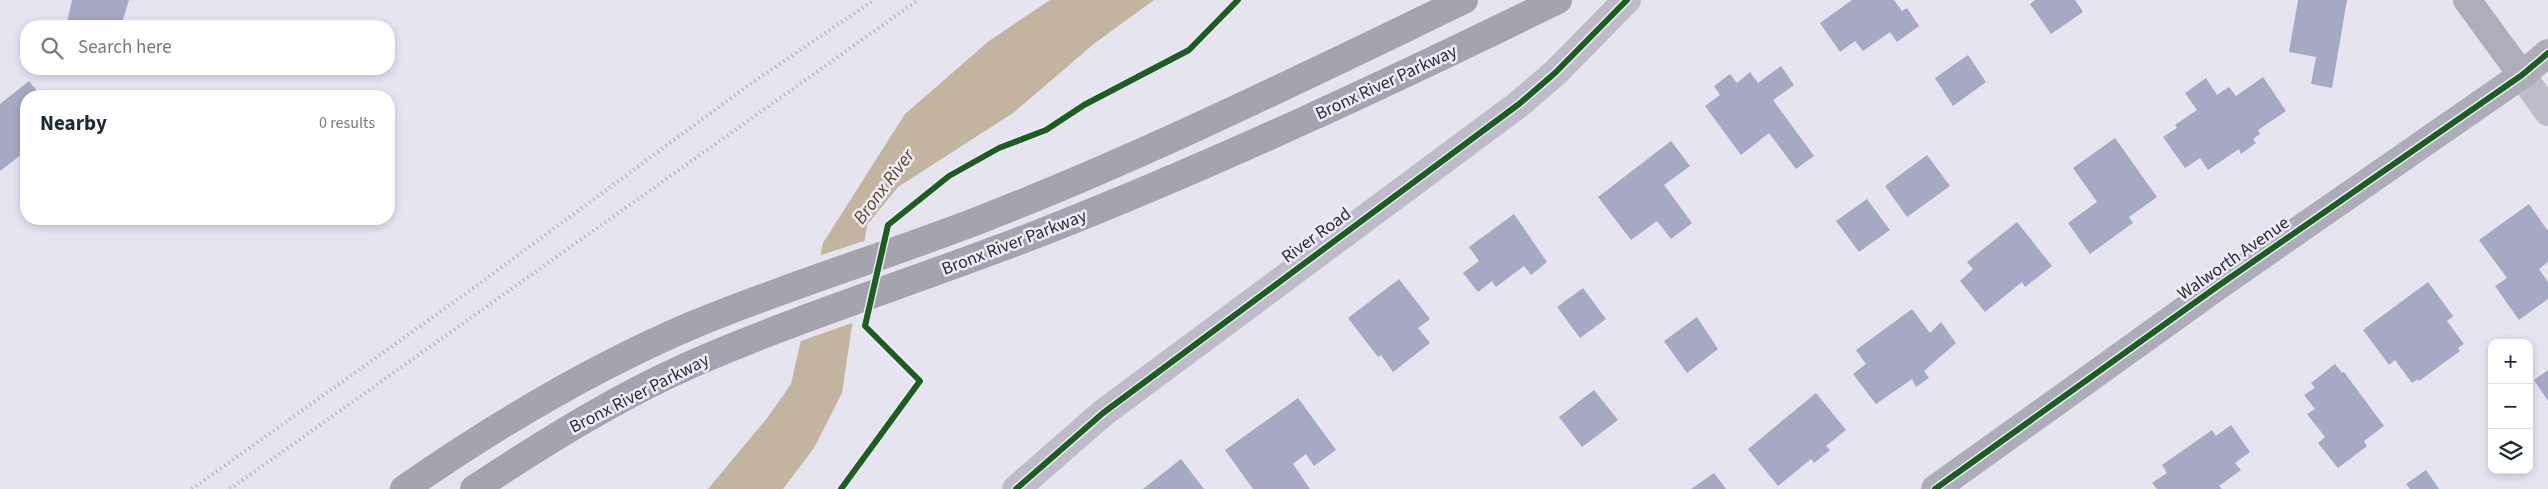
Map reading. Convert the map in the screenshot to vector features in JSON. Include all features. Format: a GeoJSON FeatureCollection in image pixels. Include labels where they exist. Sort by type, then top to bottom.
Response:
{"type":"FeatureCollection","features":[{"type":"Feature","properties":{"kind":"highway","name":"Bronx River Parkway"},"geometry":{"type":"LineString","coordinates":[[404,489],[514,417],[583,377],[695,324],[810,280],[981,219],[1083,176],[1464,0]]}},
{"type":"Feature","properties":{"kind":"highway","name":"Bronx River Parkway"},"geometry":{"type":"LineString","coordinates":[[474,489],[568,429],[651,384],[699,362],[801,321],[983,256],[1129,197],[1331,108],[1558,0]]}},
{"type":"Feature","properties":{"kind":"street","name":"River Road"},"geometry":{"type":"LineString","coordinates":[[1016,489],[1103,413],[1519,104],[1555,73],[1627,0]]}},
{"type":"Feature","properties":{"kind":"street"},"geometry":{"type":"LineString","coordinates":[[2467,0],[2548,112]]}},
{"type":"Feature","properties":{"kind":"street","name":"Walworth Avenue"},"geometry":{"type":"LineString","coordinates":[[1936,489],[2218,286],[2522,75],[2548,53]]}},
{"type":"Feature","properties":{"kind":"water","name":"Bronx River"},"geometry":{"type":"Polygon","coordinates":[[[1050,0],[1154,0],[1095,43],[1013,113],[898,187],[867,225],[842,393],[814,448],[783,489],[708,489],[768,417],[791,384],[823,243],[905,114],[989,41],[1050,0]]]}},
{"type":"Feature","properties":{"kind":"pier"},"geometry":{"type":"Polygon","coordinates":[[[867,240],[855,322],[798,342],[818,256],[867,240]]]}},
{"type":"Feature","properties":{"kind":"building"},"geometry":{"type":"Polygon","coordinates":[[[72,0],[129,0],[123,20],[67,20],[72,0]]]}},
{"type":"Feature","properties":{"kind":"building"},"geometry":{"type":"Polygon","coordinates":[[[1852,0],[1894,0],[1902,11],[1907,8],[1919,26],[1897,42],[1890,32],[1863,51],[1855,41],[1840,52],[1820,23],[1852,0]]]}},
{"type":"Feature","properties":{"kind":"building"},"geometry":{"type":"Polygon","coordinates":[[[2035,0],[2075,0],[2083,12],[2051,34],[2030,4],[2035,0]]]}},
{"type":"Feature","properties":{"kind":"building"},"geometry":{"type":"Polygon","coordinates":[[[2298,0],[2347,0],[2332,88],[2311,84],[2316,57],[2289,52],[2298,0]]]}},
{"type":"Feature","properties":{"kind":"building"},"geometry":{"type":"Polygon","coordinates":[[[1968,55],[1986,82],[1953,106],[1935,78],[1968,55]]]}},
{"type":"Feature","properties":{"kind":"building"},"geometry":{"type":"Polygon","coordinates":[[[1781,66],[1794,85],[1773,100],[1814,156],[1796,169],[1769,133],[1741,155],[1705,106],[1720,95],[1714,86],[1730,74],[1737,83],[1750,72],[1758,83],[1781,66]]]}},
{"type":"Feature","properties":{"kind":"building"},"geometry":{"type":"Polygon","coordinates":[[[2263,77],[2286,111],[2258,130],[2260,134],[2253,139],[2256,143],[2241,154],[2239,149],[2208,170],[2200,158],[2185,168],[2163,137],[2177,128],[2175,125],[2197,110],[2185,93],[2206,78],[2217,95],[2229,87],[2236,96],[2263,77]]]}},
{"type":"Feature","properties":{"kind":"building"},"geometry":{"type":"Polygon","coordinates":[[[29,81],[36,90],[20,90],[20,156],[0,171],[0,104],[29,81]]]}},
{"type":"Feature","properties":{"kind":"building"},"geometry":{"type":"Polygon","coordinates":[[[2115,138],[2157,197],[2129,217],[2133,223],[2090,254],[2068,223],[2097,202],[2073,168],[2115,138]]]}},
{"type":"Feature","properties":{"kind":"building"},"geometry":{"type":"Polygon","coordinates":[[[1671,141],[1690,166],[1664,185],[1692,223],[1671,239],[1657,221],[1631,240],[1598,197],[1671,141]]]}},
{"type":"Feature","properties":{"kind":"building"},"geometry":{"type":"Polygon","coordinates":[[[1927,155],[1950,186],[1907,217],[1885,186],[1927,155]]]}},
{"type":"Feature","properties":{"kind":"building"},"geometry":{"type":"Polygon","coordinates":[[[1867,199],[1890,230],[1859,252],[1836,221],[1867,199]]]}},
{"type":"Feature","properties":{"kind":"building"},"geometry":{"type":"Polygon","coordinates":[[[2529,204],[2548,231],[2548,262],[2539,269],[2548,282],[2548,299],[2519,320],[2495,286],[2507,278],[2479,240],[2529,204]]]}},
{"type":"Feature","properties":{"kind":"building"},"geometry":{"type":"Polygon","coordinates":[[[1514,214],[1547,262],[1531,275],[1524,266],[1496,287],[1492,281],[1478,292],[1463,273],[1479,261],[1469,247],[1514,214]]]}},
{"type":"Feature","properties":{"kind":"building"},"geometry":{"type":"Polygon","coordinates":[[[2017,222],[2052,266],[2025,287],[2022,282],[1985,312],[1960,281],[1973,269],[1967,262],[2017,222]]]}},
{"type":"Feature","properties":{"kind":"building"},"geometry":{"type":"Polygon","coordinates":[[[1399,279],[1430,319],[1418,328],[1430,343],[1393,372],[1381,355],[1378,357],[1348,318],[1399,279]]]}},
{"type":"Feature","properties":{"kind":"building"},"geometry":{"type":"Polygon","coordinates":[[[2428,282],[2453,316],[2447,321],[2464,344],[2458,348],[2460,351],[2419,381],[2418,379],[2412,383],[2395,360],[2389,365],[2363,330],[2428,282]]]}},
{"type":"Feature","properties":{"kind":"building"},"geometry":{"type":"Polygon","coordinates":[[[1583,288],[1606,319],[1580,338],[1557,307],[1583,288]]]}},
{"type":"Feature","properties":{"kind":"building"},"geometry":{"type":"Polygon","coordinates":[[[1912,309],[1930,333],[1941,322],[1956,343],[1924,371],[1929,378],[1916,387],[1912,379],[1876,404],[1853,374],[1866,364],[1856,350],[1912,309]]]}},
{"type":"Feature","properties":{"kind":"building"},"geometry":{"type":"Polygon","coordinates":[[[1697,317],[1718,349],[1687,373],[1664,341],[1697,317]]]}},
{"type":"Feature","properties":{"kind":"building"},"geometry":{"type":"Polygon","coordinates":[[[2335,364],[2342,373],[2344,372],[2384,426],[2364,441],[2367,446],[2338,468],[2318,443],[2325,437],[2307,414],[2315,409],[2304,395],[2315,388],[2311,383],[2335,364]]]}},
{"type":"Feature","properties":{"kind":"building"},"geometry":{"type":"Polygon","coordinates":[[[2548,370],[2548,401],[2534,380],[2548,370]]]}},
{"type":"Feature","properties":{"kind":"building"},"geometry":{"type":"Polygon","coordinates":[[[1594,390],[1618,420],[1582,447],[1559,417],[1594,390]]]}},
{"type":"Feature","properties":{"kind":"building"},"geometry":{"type":"Polygon","coordinates":[[[1816,393],[1846,430],[1826,446],[1830,450],[1814,463],[1811,459],[1778,486],[1748,449],[1816,393]]]}},
{"type":"Feature","properties":{"kind":"building"},"geometry":{"type":"Polygon","coordinates":[[[1298,398],[1336,450],[1314,466],[1306,454],[1293,464],[1310,489],[1253,489],[1225,450],[1298,398]]]}},
{"type":"Feature","properties":{"kind":"building"},"geometry":{"type":"Polygon","coordinates":[[[2231,425],[2250,452],[2235,463],[2241,470],[2219,486],[2222,489],[2157,489],[2152,483],[2167,473],[2162,465],[2212,430],[2216,436],[2231,425]]]}},
{"type":"Feature","properties":{"kind":"building"},"geometry":{"type":"Polygon","coordinates":[[[1181,459],[1204,489],[1143,489],[1181,459]]]}},
{"type":"Feature","properties":{"kind":"building"},"geometry":{"type":"Polygon","coordinates":[[[2426,470],[2439,489],[2410,489],[2406,484],[2426,470]]]}},
{"type":"Feature","properties":{"kind":"building"},"geometry":{"type":"Polygon","coordinates":[[[1714,473],[1726,489],[1691,489],[1714,473]]]}},
{"type":"Feature","properties":{"kind":"railway"},"geometry":{"type":"LineString","coordinates":[[192,489],[475,287],[743,89],[874,0]]}},
{"type":"Feature","properties":{"kind":"railway"},"geometry":{"type":"LineString","coordinates":[[230,489],[918,0]]}},
{"type":"Feature","properties":{"kind":"cycle path"},"geometry":{"type":"LineString","coordinates":[[841,489],[920,381],[865,326],[888,225],[949,176],[999,148],[1046,130],[1084,105],[1189,50],[1238,0]]}},
{"type":"Feature","properties":{"kind":"cycle path"},"geometry":{"type":"LineString","coordinates":[[1016,489],[1103,413],[1519,104],[1555,73],[1627,0]]}},
{"type":"Feature","properties":{"kind":"cycle path"},"geometry":{"type":"LineString","coordinates":[[1935,489],[2218,286],[2522,75],[2548,53]]}}]}
